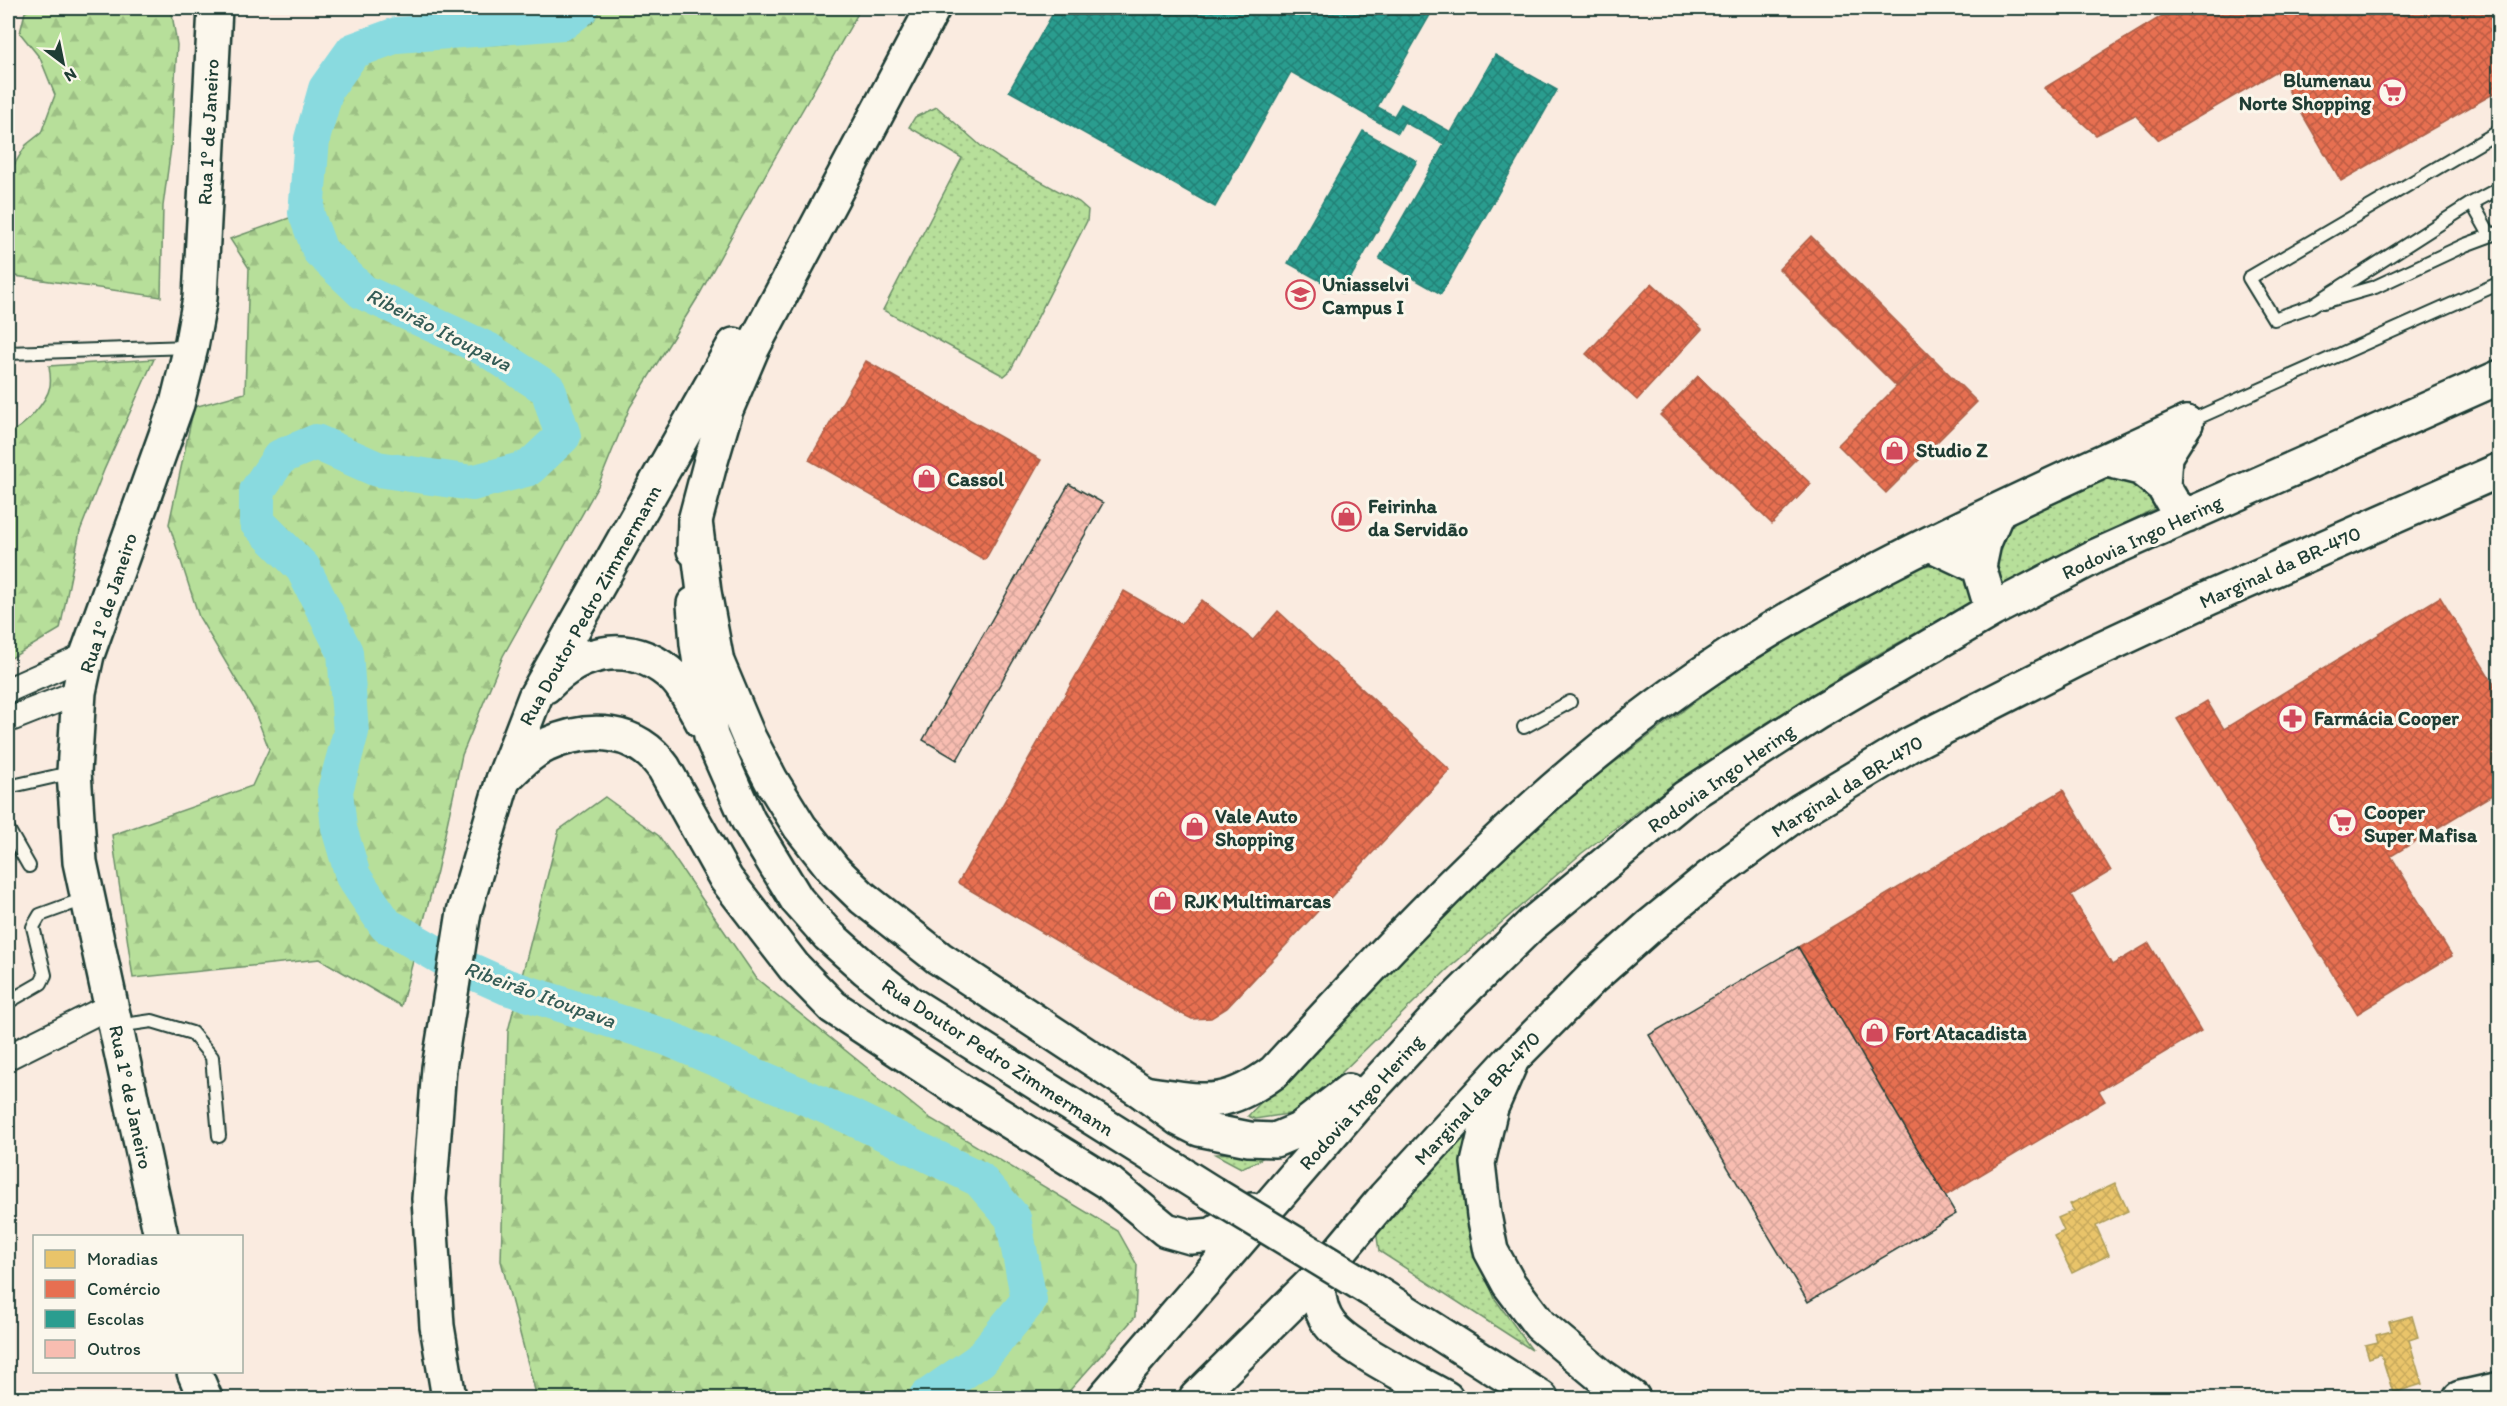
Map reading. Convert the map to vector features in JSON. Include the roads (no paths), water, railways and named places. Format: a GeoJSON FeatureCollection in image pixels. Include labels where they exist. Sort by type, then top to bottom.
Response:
{"type":"FeatureCollection","features":[{"type":"Feature","properties":{"kind":"main road","name":"Rua 1º de Janeiro"},"geometry":{"type":"LineString","coordinates":[[161,1235],[81,862],[74,772],[79,692],[87,655],[177,404],[191,347],[200,298],[215,8]]}},
{"type":"Feature","properties":{"kind":"main road","name":"Rua Doutor Pedro Zimmermann"},"geometry":{"type":"LineString","coordinates":[[933,8],[752,349],[726,410],[695,521],[694,603],[698,654],[711,736],[748,820],[797,900],[836,942],[866,969],[908,1002],[1212,1193],[1370,1289],[1540,1398]]}},
{"type":"Feature","properties":{"kind":"main road","name":"Rua Doutor Pedro Zimmermann"},"geometry":{"type":"LineString","coordinates":[[449,1398],[437,1326],[429,1198],[439,1068],[464,912],[503,780],[535,697],[736,342],[828,207]]}},
{"type":"Feature","properties":{"kind":"main road","name":"Rodovia Ingo Hering"},"geometry":{"type":"LineString","coordinates":[[1104,1398],[1356,1105],[1443,1011],[1532,924],[1686,797],[1818,712],[1992,610],[2096,556],[2499,377]]}},
{"type":"Feature","properties":{"kind":"main road"},"geometry":{"type":"LineString","coordinates":[[1144,1093],[1204,1101],[1233,1097],[1259,1083],[1274,1072],[1460,874],[1570,772],[1716,664],[1813,605],[1930,544],[2186,423]]}},
{"type":"Feature","properties":{"kind":"main road"},"geometry":{"type":"LineString","coordinates":[[2163,486],[2165,456],[2186,423]]}},
{"type":"Feature","properties":{"kind":"main road"},"geometry":{"type":"LineString","coordinates":[[2108,460],[2140,468],[2163,486],[2173,503],[2187,516]]}},
{"type":"Feature","properties":{"kind":"main road","name":"Marginal da BR-470"},"geometry":{"type":"LineString","coordinates":[[1196,1398],[1318,1277],[1384,1197],[1511,1060],[1593,977],[1710,877],[1800,812],[1911,744],[2076,660],[2209,598],[2499,470]]}},
{"type":"Feature","properties":{"kind":"main road"},"geometry":{"type":"LineString","coordinates":[[1992,610],[1979,567],[1984,543],[1998,511]]}},
{"type":"Feature","properties":{"kind":"main road"},"geometry":{"type":"LineString","coordinates":[[695,521],[704,592],[717,662],[749,738],[771,780],[800,827],[834,870],[863,898],[949,964],[1144,1093],[1179,1119],[1199,1129],[1249,1140],[1275,1140],[1299,1130],[1443,1011]]}},
{"type":"Feature","properties":{"kind":"main road"},"geometry":{"type":"LineString","coordinates":[[1930,544],[1979,567]]}},
{"type":"Feature","properties":{"kind":"main road"},"geometry":{"type":"LineString","coordinates":[[535,697],[554,678],[573,664],[595,655],[614,652],[634,653],[656,662],[677,679],[711,736]]}},
{"type":"Feature","properties":{"kind":"main road"},"geometry":{"type":"LineString","coordinates":[[503,780],[524,759],[545,746],[569,736],[593,734],[621,736],[640,743],[664,768],[726,879],[794,968],[833,1007],[967,1095],[1109,1183],[1166,1230],[1191,1238],[1212,1235],[1288,1185]]}},
{"type":"Feature","properties":{"kind":"main road"},"geometry":{"type":"LineString","coordinates":[[1511,1060],[1491,1108],[1479,1163],[1484,1215],[1491,1251],[1509,1284],[1540,1325],[1601,1376],[1633,1398]]}},
{"type":"Feature","properties":{"kind":"main road"},"geometry":{"type":"LineString","coordinates":[[1318,1277],[1318,1297],[1327,1321],[1341,1338],[1446,1398]]}},
{"type":"Feature","properties":{"kind":"main road"},"geometry":{"type":"LineString","coordinates":[[196,1373],[205,1398]]}},
{"type":"Feature","properties":{"kind":"main road"},"geometry":{"type":"LineString","coordinates":[[2460,1398],[2499,1389]]}},
{"type":"Feature","properties":{"kind":"street"},"geometry":{"type":"LineString","coordinates":[[8,690],[87,655]]}},
{"type":"Feature","properties":{"kind":"street"},"geometry":{"type":"LineString","coordinates":[[8,720],[79,692]]}},
{"type":"Feature","properties":{"kind":"street"},"geometry":{"type":"LineString","coordinates":[[8,1057],[114,1015]]}},
{"type":"Feature","properties":{"kind":"lane"},"geometry":{"type":"LineString","coordinates":[[2472,203],[2495,234],[2376,287],[2274,319],[2249,278],[2499,131]]}},
{"type":"Feature","properties":{"kind":"lane"},"geometry":{"type":"LineString","coordinates":[[2311,306],[2499,188]]}},
{"type":"Feature","properties":{"kind":"lane"},"geometry":{"type":"LineString","coordinates":[[2186,423],[2499,283]]}},
{"type":"Feature","properties":{"kind":"lane"},"geometry":{"type":"LineString","coordinates":[[8,353],[191,347]]}},
{"type":"Feature","properties":{"kind":"lane"},"geometry":{"type":"LineString","coordinates":[[1524,727],[1570,702]]}},
{"type":"Feature","properties":{"kind":"lane"},"geometry":{"type":"LineString","coordinates":[[8,787],[74,772]]}},
{"type":"Feature","properties":{"kind":"lane"},"geometry":{"type":"LineString","coordinates":[[8,829],[29,866]]}},
{"type":"Feature","properties":{"kind":"lane"},"geometry":{"type":"LineString","coordinates":[[8,1002],[41,983],[45,975],[33,927],[40,915],[88,898]]}},
{"type":"Feature","properties":{"kind":"lane"},"geometry":{"type":"LineString","coordinates":[[114,1015],[152,1021],[192,1033],[212,1057],[219,1136]]}},
{"type":"Feature","properties":{"kind":"waterway","name":"Ribeirão Itoupava"},"geometry":{"type":"LineString","coordinates":[[581,8],[563,22],[397,35],[353,51],[326,89],[312,139],[306,213],[320,251],[363,292],[488,350],[548,389],[563,436],[529,468],[472,483],[377,469],[316,442],[280,457],[257,491],[257,522],[303,568],[345,652],[351,732],[335,791],[339,828],[353,876],[386,925],[449,961],[507,987],[665,1037],[849,1116],[979,1179],[1013,1218],[1029,1300],[980,1360],[926,1398]]}},
{"type":"Feature","properties":{"kind":"place","name":"Blumenau Norte Shopping"},"geometry":{"type":"Point","coordinates":[2392,92]}},
{"type":"Feature","properties":{"kind":"place","name":"Uniasselvi Campus I"},"geometry":{"type":"Point","coordinates":[1301,295]}},
{"type":"Feature","properties":{"kind":"place","name":"Studio Z"},"geometry":{"type":"Point","coordinates":[1895,450]}},
{"type":"Feature","properties":{"kind":"place","name":"Cassol"},"geometry":{"type":"Point","coordinates":[926,479]}},
{"type":"Feature","properties":{"kind":"place","name":"Feirinha da Servidão"},"geometry":{"type":"Point","coordinates":[1347,517]}},
{"type":"Feature","properties":{"kind":"place","name":"Farmácia Cooper"},"geometry":{"type":"Point","coordinates":[2293,718]}},
{"type":"Feature","properties":{"kind":"place","name":"Cooper Super Mafisa"},"geometry":{"type":"Point","coordinates":[2343,823]}},
{"type":"Feature","properties":{"kind":"place","name":"Vale Auto Shopping"},"geometry":{"type":"Point","coordinates":[1194,827]}},
{"type":"Feature","properties":{"kind":"place","name":"RJK Multimarcas"},"geometry":{"type":"Point","coordinates":[1163,901]}},
{"type":"Feature","properties":{"kind":"place","name":"Fort Atacadista"},"geometry":{"type":"Point","coordinates":[1874,1033]}}]}
